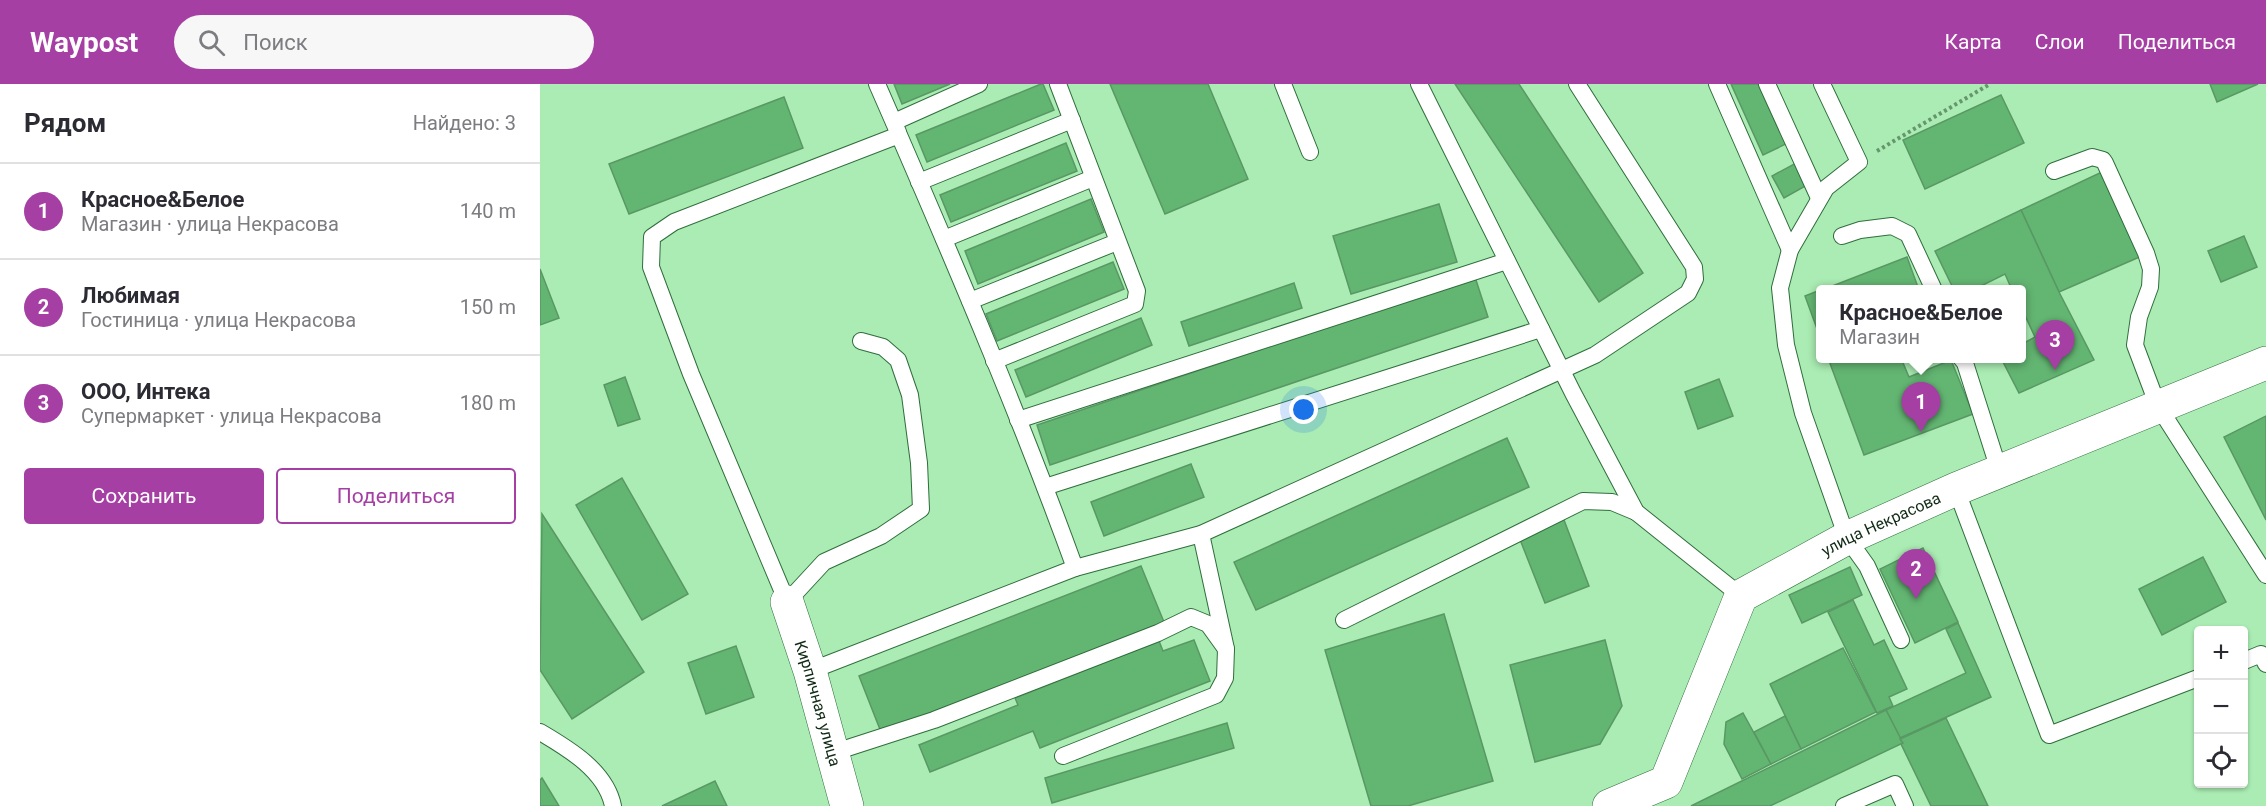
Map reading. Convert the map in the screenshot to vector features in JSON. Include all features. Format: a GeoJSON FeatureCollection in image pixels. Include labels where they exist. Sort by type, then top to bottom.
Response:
{"type":"FeatureCollection","features":[{"type":"Feature","properties":{"kind":"street","name":"улица Некрасова"},"geometry":{"type":"LineString","coordinates":[[1742,596],[1847,538],[1956,489],[2266,363]]}},
{"type":"Feature","properties":{"kind":"street"},"geometry":{"type":"LineString","coordinates":[[1610,806],[1666,782],[1742,596]]}},
{"type":"Feature","properties":{"kind":"street","name":"Кирпичная улица"},"geometry":{"type":"LineString","coordinates":[[788,602],[810,670],[847,806]]}},
{"type":"Feature","properties":{"kind":"lane"},"geometry":{"type":"LineString","coordinates":[[877,84],[970,301],[1075,568]]}},
{"type":"Feature","properties":{"kind":"lane"},"geometry":{"type":"LineString","coordinates":[[861,341],[883,347],[898,360],[910,394],[919,463],[921,509],[881,536],[824,562],[788,602],[691,374],[651,267],[652,237],[674,222],[896,129],[979,84]]}},
{"type":"Feature","properties":{"kind":"lane"},"geometry":{"type":"LineString","coordinates":[[994,361],[1135,303],[1137,291],[1058,84]]}},
{"type":"Feature","properties":{"kind":"lane"},"geometry":{"type":"LineString","coordinates":[[1283,84],[1310,152]]}},
{"type":"Feature","properties":{"kind":"lane"},"geometry":{"type":"LineString","coordinates":[[1419,84],[1541,329],[1636,512]]}},
{"type":"Feature","properties":{"kind":"lane"},"geometry":{"type":"LineString","coordinates":[[810,670],[1075,568],[1201,534],[1595,354],[1688,293],[1695,279],[1694,267],[1577,84]]}},
{"type":"Feature","properties":{"kind":"lane"},"geometry":{"type":"LineString","coordinates":[[1718,84],[1790,250]]}},
{"type":"Feature","properties":{"kind":"lane"},"geometry":{"type":"LineString","coordinates":[[1767,84],[1820,198]]}},
{"type":"Feature","properties":{"kind":"lane"},"geometry":{"type":"LineString","coordinates":[[1822,84],[1859,162],[1826,188],[1790,250],[1780,288],[1786,345],[1803,413],[1847,538],[1867,566],[1901,640]]}},
{"type":"Feature","properties":{"kind":"lane"},"geometry":{"type":"LineString","coordinates":[[919,182],[1072,120]]}},
{"type":"Feature","properties":{"kind":"lane"},"geometry":{"type":"LineString","coordinates":[[2054,171],[2092,157],[2103,160],[2151,269],[2150,287],[2139,317],[2135,345],[2158,406],[2266,575]]}},
{"type":"Feature","properties":{"kind":"lane"},"geometry":{"type":"LineString","coordinates":[[944,239],[1093,178]]}},
{"type":"Feature","properties":{"kind":"lane"},"geometry":{"type":"LineString","coordinates":[[1842,236],[1860,230],[1892,226],[1908,234],[1932,285]]}},
{"type":"Feature","properties":{"kind":"lane"},"geometry":{"type":"LineString","coordinates":[[970,301],[1117,242]]}},
{"type":"Feature","properties":{"kind":"lane"},"geometry":{"type":"LineString","coordinates":[[1018,420],[1507,261]]}},
{"type":"Feature","properties":{"kind":"lane"},"geometry":{"type":"LineString","coordinates":[[1045,487],[1541,329]]}},
{"type":"Feature","properties":{"kind":"lane"},"geometry":{"type":"LineString","coordinates":[[1964,363],[1999,470]]}},
{"type":"Feature","properties":{"kind":"lane"},"geometry":{"type":"LineString","coordinates":[[1956,489],[2049,735],[2194,680]]}},
{"type":"Feature","properties":{"kind":"lane"},"geometry":{"type":"LineString","coordinates":[[1344,620],[1583,501],[1612,502],[1636,512],[1742,596]]}},
{"type":"Feature","properties":{"kind":"lane"},"geometry":{"type":"LineString","coordinates":[[1063,756],[1216,695],[1225,678],[1226,649],[1201,534]]}},
{"type":"Feature","properties":{"kind":"lane"},"geometry":{"type":"LineString","coordinates":[[832,753],[934,720],[1158,633],[1191,617],[1208,624],[1226,649]]}},
{"type":"Feature","properties":{"kind":"lane"},"geometry":{"type":"LineString","coordinates":[[2248,659],[2261,654],[2266,664]]}},
{"type":"Feature","properties":{"kind":"lane"},"geometry":{"type":"LineString","coordinates":[[540,732],[592,767],[611,795],[613,806]]}},
{"type":"Feature","properties":{"kind":"lane"},"geometry":{"type":"LineString","coordinates":[[1844,806],[1895,784],[1905,806]]}},
{"type":"Feature","properties":{"kind":"path"},"geometry":{"type":"LineString","coordinates":[[1859,162],[1990,84]]}},
{"type":"Feature","properties":{"kind":"building"},"geometry":{"type":"Polygon","coordinates":[[[894,84],[950,84],[902,104],[894,84]]]}},
{"type":"Feature","properties":{"kind":"building"},"geometry":{"type":"Polygon","coordinates":[[[1041,84],[1054,110],[927,162],[916,135],[1041,84]]]}},
{"type":"Feature","properties":{"kind":"building"},"geometry":{"type":"Polygon","coordinates":[[[1110,84],[1208,84],[1248,179],[1165,214],[1110,84]]]}},
{"type":"Feature","properties":{"kind":"building"},"geometry":{"type":"Polygon","coordinates":[[[1455,84],[1519,84],[1643,273],[1599,302],[1455,84]]]}},
{"type":"Feature","properties":{"kind":"building"},"geometry":{"type":"Polygon","coordinates":[[[1731,84],[1764,84],[1790,142],[1763,155],[1731,84]]]}},
{"type":"Feature","properties":{"kind":"building"},"geometry":{"type":"Polygon","coordinates":[[[2210,84],[2258,84],[2217,102],[2210,84]]]}},
{"type":"Feature","properties":{"kind":"building"},"geometry":{"type":"Polygon","coordinates":[[[2001,95],[2024,143],[1925,189],[1903,140],[2001,95]]]}},
{"type":"Feature","properties":{"kind":"building"},"geometry":{"type":"Polygon","coordinates":[[[784,97],[803,148],[629,214],[609,164],[784,97]]]}},
{"type":"Feature","properties":{"kind":"building"},"geometry":{"type":"Polygon","coordinates":[[[1066,143],[1077,171],[951,222],[940,195],[1066,143]]]}},
{"type":"Feature","properties":{"kind":"building"},"geometry":{"type":"Polygon","coordinates":[[[1798,162],[1809,184],[1784,198],[1772,176],[1798,162]]]}},
{"type":"Feature","properties":{"kind":"building"},"geometry":{"type":"Polygon","coordinates":[[[2104,171],[2144,255],[2059,292],[2021,210],[2104,171]]]}},
{"type":"Feature","properties":{"kind":"building"},"geometry":{"type":"Polygon","coordinates":[[[1091,199],[1104,232],[978,284],[965,251],[1091,199]]]}},
{"type":"Feature","properties":{"kind":"building"},"geometry":{"type":"Polygon","coordinates":[[[1439,204],[1457,262],[1351,294],[1333,236],[1439,204]]]}},
{"type":"Feature","properties":{"kind":"building"},"geometry":{"type":"Polygon","coordinates":[[[2021,210],[2094,360],[2019,393],[2004,363],[2026,363],[2026,342],[2035,337],[2026,318],[2026,285],[2010,285],[2005,274],[1983,285],[1952,285],[1935,251],[2021,210]]]}},
{"type":"Feature","properties":{"kind":"building"},"geometry":{"type":"Polygon","coordinates":[[[2244,236],[2257,267],[2221,282],[2208,251],[2244,236]]]}},
{"type":"Feature","properties":{"kind":"building"},"geometry":{"type":"Polygon","coordinates":[[[1907,257],[1917,285],[1835,285],[1907,257]]]}},
{"type":"Feature","properties":{"kind":"building"},"geometry":{"type":"Polygon","coordinates":[[[1113,262],[1124,289],[997,341],[986,314],[1113,262]]]}},
{"type":"Feature","properties":{"kind":"building"},"geometry":{"type":"Polygon","coordinates":[[[540,269],[559,318],[540,325],[540,269]]]}},
{"type":"Feature","properties":{"kind":"building"},"geometry":{"type":"Polygon","coordinates":[[[1475,277],[1488,317],[1050,465],[1037,425],[1475,277]]]}},
{"type":"Feature","properties":{"kind":"building"},"geometry":{"type":"Polygon","coordinates":[[[1294,283],[1302,308],[1189,346],[1181,322],[1294,283]]]}},
{"type":"Feature","properties":{"kind":"building"},"geometry":{"type":"Polygon","coordinates":[[[1816,292],[1816,326],[1805,296],[1816,292]]]}},
{"type":"Feature","properties":{"kind":"building"},"geometry":{"type":"Polygon","coordinates":[[[1141,318],[1152,345],[1026,397],[1015,370],[1141,318]]]}},
{"type":"Feature","properties":{"kind":"building"},"geometry":{"type":"Polygon","coordinates":[[[1830,363],[1903,363],[1909,377],[1944,363],[1952,363],[1973,414],[1864,455],[1830,363]]]}},
{"type":"Feature","properties":{"kind":"building"},"geometry":{"type":"Polygon","coordinates":[[[625,377],[640,419],[618,426],[604,385],[625,377]]]}},
{"type":"Feature","properties":{"kind":"building"},"geometry":{"type":"Polygon","coordinates":[[[1719,379],[1733,416],[1698,429],[1685,392],[1719,379]]]}},
{"type":"Feature","properties":{"kind":"building"},"geometry":{"type":"Polygon","coordinates":[[[2266,416],[2266,520],[2224,437],[2266,416]]]}},
{"type":"Feature","properties":{"kind":"building"},"geometry":{"type":"Polygon","coordinates":[[[1507,438],[1529,487],[1256,610],[1234,562],[1507,438]]]}},
{"type":"Feature","properties":{"kind":"building"},"geometry":{"type":"Polygon","coordinates":[[[1191,464],[1204,497],[1104,536],[1091,502],[1191,464]]]}},
{"type":"Feature","properties":{"kind":"building"},"geometry":{"type":"Polygon","coordinates":[[[622,478],[688,594],[642,620],[576,505],[622,478]]]}},
{"type":"Feature","properties":{"kind":"building"},"geometry":{"type":"Polygon","coordinates":[[[542,514],[644,672],[572,719],[540,670],[542,514]]]}},
{"type":"Feature","properties":{"kind":"building"},"geometry":{"type":"Polygon","coordinates":[[[1564,520],[1589,586],[1545,603],[1519,537],[1564,520]]]}},
{"type":"Feature","properties":{"kind":"building"},"geometry":{"type":"Polygon","coordinates":[[[1923,548],[1958,622],[1915,643],[1880,569],[1923,548]]]}},
{"type":"Feature","properties":{"kind":"building"},"geometry":{"type":"Polygon","coordinates":[[[2203,557],[2226,602],[2162,635],[2139,589],[2203,557]]]}},
{"type":"Feature","properties":{"kind":"building"},"geometry":{"type":"Polygon","coordinates":[[[1141,566],[1164,622],[881,732],[859,676],[1141,566]]]}},
{"type":"Feature","properties":{"kind":"building"},"geometry":{"type":"Polygon","coordinates":[[[1850,567],[1862,595],[1802,623],[1789,595],[1850,567]]]}},
{"type":"Feature","properties":{"kind":"building"},"geometry":{"type":"Polygon","coordinates":[[[1853,600],[1874,645],[1884,640],[1907,689],[1889,697],[1893,706],[1877,713],[1828,612],[1853,600]]]}},
{"type":"Feature","properties":{"kind":"building"},"geometry":{"type":"Polygon","coordinates":[[[1444,614],[1493,781],[1408,806],[1371,806],[1325,650],[1444,614]]]}},
{"type":"Feature","properties":{"kind":"building"},"geometry":{"type":"Polygon","coordinates":[[[1958,623],[1991,697],[1900,738],[1886,710],[1966,673],[1946,629],[1958,623]]]}},
{"type":"Feature","properties":{"kind":"building"},"geometry":{"type":"Polygon","coordinates":[[[1194,640],[1210,681],[1040,748],[1033,731],[930,772],[919,745],[1018,705],[1015,698],[1159,641],[1163,651],[1194,640]]]}},
{"type":"Feature","properties":{"kind":"building"},"geometry":{"type":"Polygon","coordinates":[[[1605,640],[1622,706],[1600,744],[1535,762],[1510,665],[1605,640]]]}},
{"type":"Feature","properties":{"kind":"building"},"geometry":{"type":"Polygon","coordinates":[[[736,646],[754,697],[706,714],[688,663],[736,646]]]}},
{"type":"Feature","properties":{"kind":"building"},"geometry":{"type":"Polygon","coordinates":[[[1843,648],[1876,712],[1801,749],[1770,684],[1843,648]]]}},
{"type":"Feature","properties":{"kind":"building"},"geometry":{"type":"Polygon","coordinates":[[[1886,710],[1903,743],[1770,806],[1691,806],[1886,710]]]}},
{"type":"Feature","properties":{"kind":"building"},"geometry":{"type":"Polygon","coordinates":[[[1743,713],[1771,764],[1742,779],[1724,744],[1726,722],[1743,713]]]}},
{"type":"Feature","properties":{"kind":"building"},"geometry":{"type":"Polygon","coordinates":[[[1785,716],[1801,749],[1771,764],[1754,732],[1785,716]]]}},
{"type":"Feature","properties":{"kind":"building"},"geometry":{"type":"Polygon","coordinates":[[[1946,718],[1988,806],[1931,806],[1901,744],[1903,743],[1900,739],[1946,718]]]}},
{"type":"Feature","properties":{"kind":"building"},"geometry":{"type":"Polygon","coordinates":[[[1227,723],[1234,748],[1052,803],[1045,778],[1227,723]]]}},
{"type":"Feature","properties":{"kind":"building"},"geometry":{"type":"Polygon","coordinates":[[[542,778],[559,806],[540,806],[540,780],[542,778]]]}},
{"type":"Feature","properties":{"kind":"building"},"geometry":{"type":"Polygon","coordinates":[[[715,781],[727,806],[662,806],[715,781]]]}},
{"type":"Feature","properties":{"kind":"place","name":"ООО, Интека"},"geometry":{"type":"Point","coordinates":[2055,370]}},
{"type":"Feature","properties":{"kind":"place","name":"Красное&Белое"},"geometry":{"type":"Point","coordinates":[1921,432]}},
{"type":"Feature","properties":{"kind":"place","name":"Любимая"},"geometry":{"type":"Point","coordinates":[1916,599]}}]}
